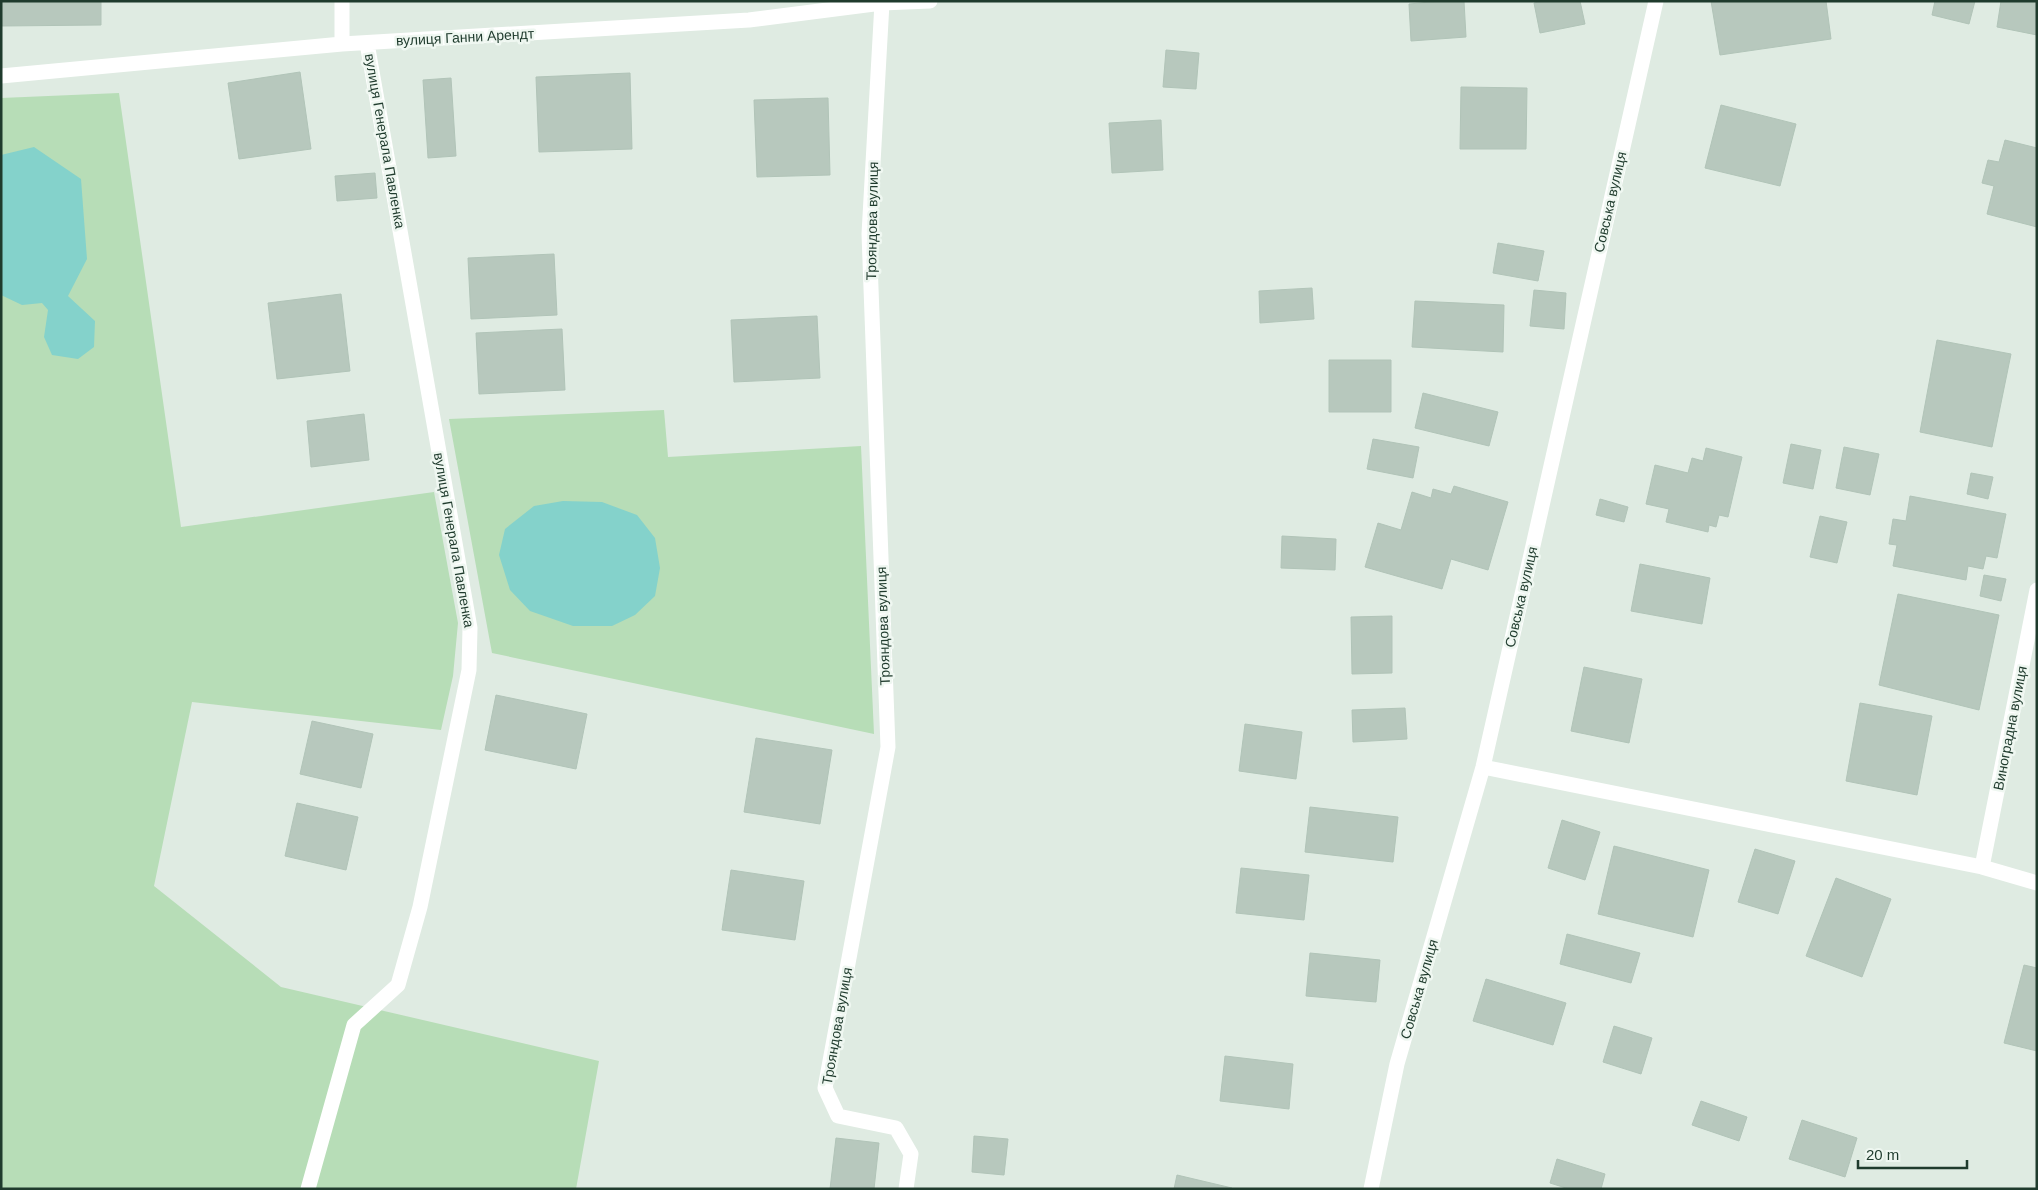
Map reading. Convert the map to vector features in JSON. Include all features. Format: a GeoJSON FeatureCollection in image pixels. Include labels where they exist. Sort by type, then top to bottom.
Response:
{"type":"FeatureCollection","features":[{"type":"Feature","properties":{"kind":"street"},"geometry":{"type":"LineString","coordinates":[[342,1],[342,44]]}},
{"type":"Feature","properties":{"kind":"street","name":"вулиця Ганни Арендт"},"geometry":{"type":"LineString","coordinates":[[1,76],[342,44],[749,20],[819,6],[930,1]]}},
{"type":"Feature","properties":{"kind":"street","name":"Совська вулиця"},"geometry":{"type":"LineString","coordinates":[[1371,1189],[1397,1064],[1483,767],[1656,1]]}},
{"type":"Feature","properties":{"kind":"street","name":"Трояндова вулиця"},"geometry":{"type":"LineString","coordinates":[[882,3],[869,234],[888,747],[825,1088],[838,1116],[896,1128],[911,1154],[906,1189]]}},
{"type":"Feature","properties":{"kind":"street","name":"вулиця Генерала Павленка"},"geometry":{"type":"LineString","coordinates":[[308,1189],[354,1025],[398,985],[420,907],[469,670],[470,628],[367,43]]}},
{"type":"Feature","properties":{"kind":"street","name":"Виноградна вулиця"},"geometry":{"type":"LineString","coordinates":[[1982,867],[2037,590]]}},
{"type":"Feature","properties":{"kind":"street"},"geometry":{"type":"LineString","coordinates":[[1483,767],[1982,867],[2037,883]]}},
{"type":"Feature","properties":{"kind":"green space"},"geometry":{"type":"Polygon","coordinates":[[[119,93],[181,527],[434,492],[458,623],[453,676],[441,730],[192,702],[154,886],[281,987],[599,1061],[576,1189],[1,1189],[1,98],[119,93]]]}},
{"type":"Feature","properties":{"kind":"green space"},"geometry":{"type":"Polygon","coordinates":[[[664,410],[668,457],[861,446],[874,734],[492,653],[449,419],[664,410]]]}},
{"type":"Feature","properties":{"kind":"water"},"geometry":{"type":"Polygon","coordinates":[[[34,147],[81,179],[87,259],[68,296],[95,321],[94,347],[78,359],[52,355],[44,337],[48,310],[42,303],[22,305],[1,295],[1,155],[34,147]]]}},
{"type":"Feature","properties":{"kind":"water"},"geometry":{"type":"Polygon","coordinates":[[[563,501],[602,502],[637,515],[655,538],[660,568],[655,596],[635,615],[612,626],[573,626],[530,611],[510,590],[499,555],[505,529],[534,506],[563,501]]]}},
{"type":"Feature","properties":{"kind":"building"},"geometry":{"type":"Polygon","coordinates":[[[1,1],[101,1],[101,25],[1,26],[1,1]]]}},
{"type":"Feature","properties":{"kind":"building"},"geometry":{"type":"Polygon","coordinates":[[[1464,1],[1466,37],[1411,41],[1409,4],[1464,1]]]}},
{"type":"Feature","properties":{"kind":"building"},"geometry":{"type":"Polygon","coordinates":[[[1544,1],[1580,1],[1585,24],[1540,33],[1534,3],[1544,1]]]}},
{"type":"Feature","properties":{"kind":"building"},"geometry":{"type":"Polygon","coordinates":[[[1711,1],[1826,1],[1831,39],[1720,55],[1711,1]]]}},
{"type":"Feature","properties":{"kind":"building"},"geometry":{"type":"Polygon","coordinates":[[[1935,1],[1975,1],[1969,24],[1932,15],[1935,1]]]}},
{"type":"Feature","properties":{"kind":"building"},"geometry":{"type":"Polygon","coordinates":[[[2001,1],[2037,1],[2037,35],[1997,27],[2001,1]]]}},
{"type":"Feature","properties":{"kind":"building"},"geometry":{"type":"Polygon","coordinates":[[[1166,50],[1199,53],[1196,89],[1163,87],[1166,50]]]}},
{"type":"Feature","properties":{"kind":"building"},"geometry":{"type":"Polygon","coordinates":[[[300,72],[311,149],[239,159],[228,83],[300,72]]]}},
{"type":"Feature","properties":{"kind":"building"},"geometry":{"type":"Polygon","coordinates":[[[630,73],[632,149],[539,152],[536,77],[630,73]]]}},
{"type":"Feature","properties":{"kind":"building"},"geometry":{"type":"Polygon","coordinates":[[[451,78],[456,156],[428,158],[423,80],[451,78]]]}},
{"type":"Feature","properties":{"kind":"building"},"geometry":{"type":"Polygon","coordinates":[[[1461,87],[1527,88],[1526,149],[1460,149],[1461,87]]]}},
{"type":"Feature","properties":{"kind":"building"},"geometry":{"type":"Polygon","coordinates":[[[828,98],[830,175],[757,177],[754,100],[828,98]]]}},
{"type":"Feature","properties":{"kind":"building"},"geometry":{"type":"Polygon","coordinates":[[[1721,105],[1796,124],[1780,186],[1705,168],[1721,105]]]}},
{"type":"Feature","properties":{"kind":"building"},"geometry":{"type":"Polygon","coordinates":[[[1161,120],[1163,170],[1112,173],[1109,123],[1161,120]]]}},
{"type":"Feature","properties":{"kind":"building"},"geometry":{"type":"Polygon","coordinates":[[[2005,140],[2037,148],[2037,227],[1987,214],[1994,186],[1982,183],[1988,160],[1999,162],[2005,140]]]}},
{"type":"Feature","properties":{"kind":"building"},"geometry":{"type":"Polygon","coordinates":[[[375,173],[377,198],[337,201],[335,176],[375,173]]]}},
{"type":"Feature","properties":{"kind":"building"},"geometry":{"type":"Polygon","coordinates":[[[1498,243],[1544,251],[1538,281],[1493,273],[1498,243]]]}},
{"type":"Feature","properties":{"kind":"building"},"geometry":{"type":"Polygon","coordinates":[[[554,254],[557,315],[471,319],[468,258],[554,254]]]}},
{"type":"Feature","properties":{"kind":"building"},"geometry":{"type":"Polygon","coordinates":[[[1312,288],[1314,319],[1260,323],[1259,291],[1312,288]]]}},
{"type":"Feature","properties":{"kind":"building"},"geometry":{"type":"Polygon","coordinates":[[[1534,290],[1566,293],[1564,329],[1530,326],[1534,290]]]}},
{"type":"Feature","properties":{"kind":"building"},"geometry":{"type":"Polygon","coordinates":[[[341,294],[350,371],[277,379],[268,303],[341,294]]]}},
{"type":"Feature","properties":{"kind":"building"},"geometry":{"type":"Polygon","coordinates":[[[1415,301],[1504,305],[1503,352],[1412,347],[1415,301]]]}},
{"type":"Feature","properties":{"kind":"building"},"geometry":{"type":"Polygon","coordinates":[[[817,316],[820,378],[734,382],[731,320],[817,316]]]}},
{"type":"Feature","properties":{"kind":"building"},"geometry":{"type":"Polygon","coordinates":[[[562,329],[565,390],[479,394],[476,333],[562,329]]]}},
{"type":"Feature","properties":{"kind":"building"},"geometry":{"type":"Polygon","coordinates":[[[1937,340],[2011,354],[1992,447],[1920,432],[1937,340]]]}},
{"type":"Feature","properties":{"kind":"building"},"geometry":{"type":"Polygon","coordinates":[[[1329,360],[1391,360],[1391,412],[1329,412],[1329,360]]]}},
{"type":"Feature","properties":{"kind":"building"},"geometry":{"type":"Polygon","coordinates":[[[1423,393],[1498,412],[1489,446],[1415,428],[1423,393]]]}},
{"type":"Feature","properties":{"kind":"building"},"geometry":{"type":"Polygon","coordinates":[[[364,414],[369,460],[311,467],[307,421],[364,414]]]}},
{"type":"Feature","properties":{"kind":"building"},"geometry":{"type":"Polygon","coordinates":[[[1373,439],[1419,447],[1413,478],[1367,469],[1373,439]]]}},
{"type":"Feature","properties":{"kind":"building"},"geometry":{"type":"Polygon","coordinates":[[[1791,444],[1821,450],[1813,489],[1783,483],[1791,444]]]}},
{"type":"Feature","properties":{"kind":"building"},"geometry":{"type":"Polygon","coordinates":[[[1844,447],[1879,454],[1870,495],[1836,488],[1844,447]]]}},
{"type":"Feature","properties":{"kind":"building"},"geometry":{"type":"Polygon","coordinates":[[[1706,448],[1742,457],[1728,517],[1719,515],[1716,527],[1709,525],[1708,532],[1666,522],[1669,509],[1646,504],[1655,465],[1688,473],[1692,458],[1703,461],[1706,448]]]}},
{"type":"Feature","properties":{"kind":"building"},"geometry":{"type":"Polygon","coordinates":[[[1971,473],[1993,477],[1988,499],[1967,494],[1971,473]]]}},
{"type":"Feature","properties":{"kind":"building"},"geometry":{"type":"Polygon","coordinates":[[[1454,486],[1508,502],[1488,570],[1451,559],[1442,589],[1365,567],[1378,523],[1401,530],[1412,492],[1431,498],[1433,489],[1451,494],[1454,486]]]}},
{"type":"Feature","properties":{"kind":"building"},"geometry":{"type":"Polygon","coordinates":[[[1910,496],[2006,514],[1997,558],[1986,556],[1983,569],[1968,566],[1966,580],[1893,566],[1897,545],[1889,544],[1893,519],[1906,521],[1910,496]]]}},
{"type":"Feature","properties":{"kind":"building"},"geometry":{"type":"Polygon","coordinates":[[[1600,499],[1628,507],[1624,522],[1596,515],[1600,499]]]}},
{"type":"Feature","properties":{"kind":"building"},"geometry":{"type":"Polygon","coordinates":[[[1820,516],[1847,522],[1837,563],[1810,557],[1820,516]]]}},
{"type":"Feature","properties":{"kind":"building"},"geometry":{"type":"Polygon","coordinates":[[[1282,536],[1336,539],[1335,570],[1281,568],[1282,536]]]}},
{"type":"Feature","properties":{"kind":"building"},"geometry":{"type":"Polygon","coordinates":[[[1640,564],[1710,578],[1702,624],[1631,611],[1640,564]]]}},
{"type":"Feature","properties":{"kind":"building"},"geometry":{"type":"Polygon","coordinates":[[[1984,575],[2006,579],[2001,601],[1980,596],[1984,575]]]}},
{"type":"Feature","properties":{"kind":"building"},"geometry":{"type":"Polygon","coordinates":[[[1898,594],[1999,615],[1979,710],[1879,685],[1898,594]]]}},
{"type":"Feature","properties":{"kind":"building"},"geometry":{"type":"Polygon","coordinates":[[[1392,616],[1392,673],[1352,674],[1351,617],[1392,616]]]}},
{"type":"Feature","properties":{"kind":"building"},"geometry":{"type":"Polygon","coordinates":[[[1584,667],[1642,679],[1629,743],[1571,731],[1584,667]]]}},
{"type":"Feature","properties":{"kind":"building"},"geometry":{"type":"Polygon","coordinates":[[[496,695],[587,714],[576,769],[485,750],[496,695]]]}},
{"type":"Feature","properties":{"kind":"building"},"geometry":{"type":"Polygon","coordinates":[[[1860,703],[1932,716],[1917,795],[1846,781],[1860,703]]]}},
{"type":"Feature","properties":{"kind":"building"},"geometry":{"type":"Polygon","coordinates":[[[1405,708],[1407,739],[1353,742],[1352,710],[1405,708]]]}},
{"type":"Feature","properties":{"kind":"building"},"geometry":{"type":"Polygon","coordinates":[[[312,721],[373,734],[361,788],[300,774],[312,721]]]}},
{"type":"Feature","properties":{"kind":"building"},"geometry":{"type":"Polygon","coordinates":[[[1245,724],[1302,732],[1296,779],[1239,771],[1245,724]]]}},
{"type":"Feature","properties":{"kind":"building"},"geometry":{"type":"Polygon","coordinates":[[[756,738],[832,750],[820,824],[744,812],[756,738]]]}},
{"type":"Feature","properties":{"kind":"building"},"geometry":{"type":"Polygon","coordinates":[[[297,803],[358,817],[346,870],[285,856],[297,803]]]}},
{"type":"Feature","properties":{"kind":"building"},"geometry":{"type":"Polygon","coordinates":[[[1310,807],[1398,817],[1393,862],[1305,852],[1310,807]]]}},
{"type":"Feature","properties":{"kind":"building"},"geometry":{"type":"Polygon","coordinates":[[[1562,820],[1600,832],[1585,880],[1548,868],[1562,820]]]}},
{"type":"Feature","properties":{"kind":"building"},"geometry":{"type":"Polygon","coordinates":[[[1614,846],[1709,870],[1693,937],[1598,914],[1614,846]]]}},
{"type":"Feature","properties":{"kind":"building"},"geometry":{"type":"Polygon","coordinates":[[[1755,849],[1795,861],[1778,914],[1738,902],[1755,849]]]}},
{"type":"Feature","properties":{"kind":"building"},"geometry":{"type":"Polygon","coordinates":[[[1241,868],[1309,875],[1304,920],[1236,913],[1241,868]]]}},
{"type":"Feature","properties":{"kind":"building"},"geometry":{"type":"Polygon","coordinates":[[[731,870],[804,881],[795,940],[722,930],[731,870]]]}},
{"type":"Feature","properties":{"kind":"building"},"geometry":{"type":"Polygon","coordinates":[[[1836,878],[1891,899],[1862,977],[1806,956],[1836,878]]]}},
{"type":"Feature","properties":{"kind":"building"},"geometry":{"type":"Polygon","coordinates":[[[1567,934],[1640,953],[1631,983],[1560,964],[1567,934]]]}},
{"type":"Feature","properties":{"kind":"building"},"geometry":{"type":"Polygon","coordinates":[[[1310,953],[1380,960],[1376,1002],[1306,996],[1310,953]]]}},
{"type":"Feature","properties":{"kind":"building"},"geometry":{"type":"Polygon","coordinates":[[[2024,965],[2037,968],[2037,1051],[2004,1043],[2024,965]]]}},
{"type":"Feature","properties":{"kind":"building"},"geometry":{"type":"Polygon","coordinates":[[[1486,979],[1566,1003],[1553,1045],[1473,1021],[1486,979]]]}},
{"type":"Feature","properties":{"kind":"building"},"geometry":{"type":"Polygon","coordinates":[[[1614,1026],[1652,1038],[1641,1074],[1603,1062],[1614,1026]]]}},
{"type":"Feature","properties":{"kind":"building"},"geometry":{"type":"Polygon","coordinates":[[[1225,1056],[1293,1064],[1289,1109],[1220,1101],[1225,1056]]]}},
{"type":"Feature","properties":{"kind":"building"},"geometry":{"type":"Polygon","coordinates":[[[1701,1101],[1747,1117],[1739,1141],[1692,1125],[1701,1101]]]}},
{"type":"Feature","properties":{"kind":"building"},"geometry":{"type":"Polygon","coordinates":[[[1802,1120],[1857,1138],[1845,1177],[1789,1159],[1802,1120]]]}},
{"type":"Feature","properties":{"kind":"building"},"geometry":{"type":"Polygon","coordinates":[[[974,1136],[1008,1139],[1004,1175],[972,1172],[974,1136]]]}},
{"type":"Feature","properties":{"kind":"building"},"geometry":{"type":"Polygon","coordinates":[[[836,1138],[879,1143],[874,1189],[830,1189],[836,1138]]]}},
{"type":"Feature","properties":{"kind":"building"},"geometry":{"type":"Polygon","coordinates":[[[1557,1159],[1605,1174],[1601,1189],[1569,1189],[1550,1183],[1557,1159]]]}},
{"type":"Feature","properties":{"kind":"building"},"geometry":{"type":"Polygon","coordinates":[[[1177,1175],[1232,1188],[1232,1189],[1174,1189],[1177,1175]]]}}]}
